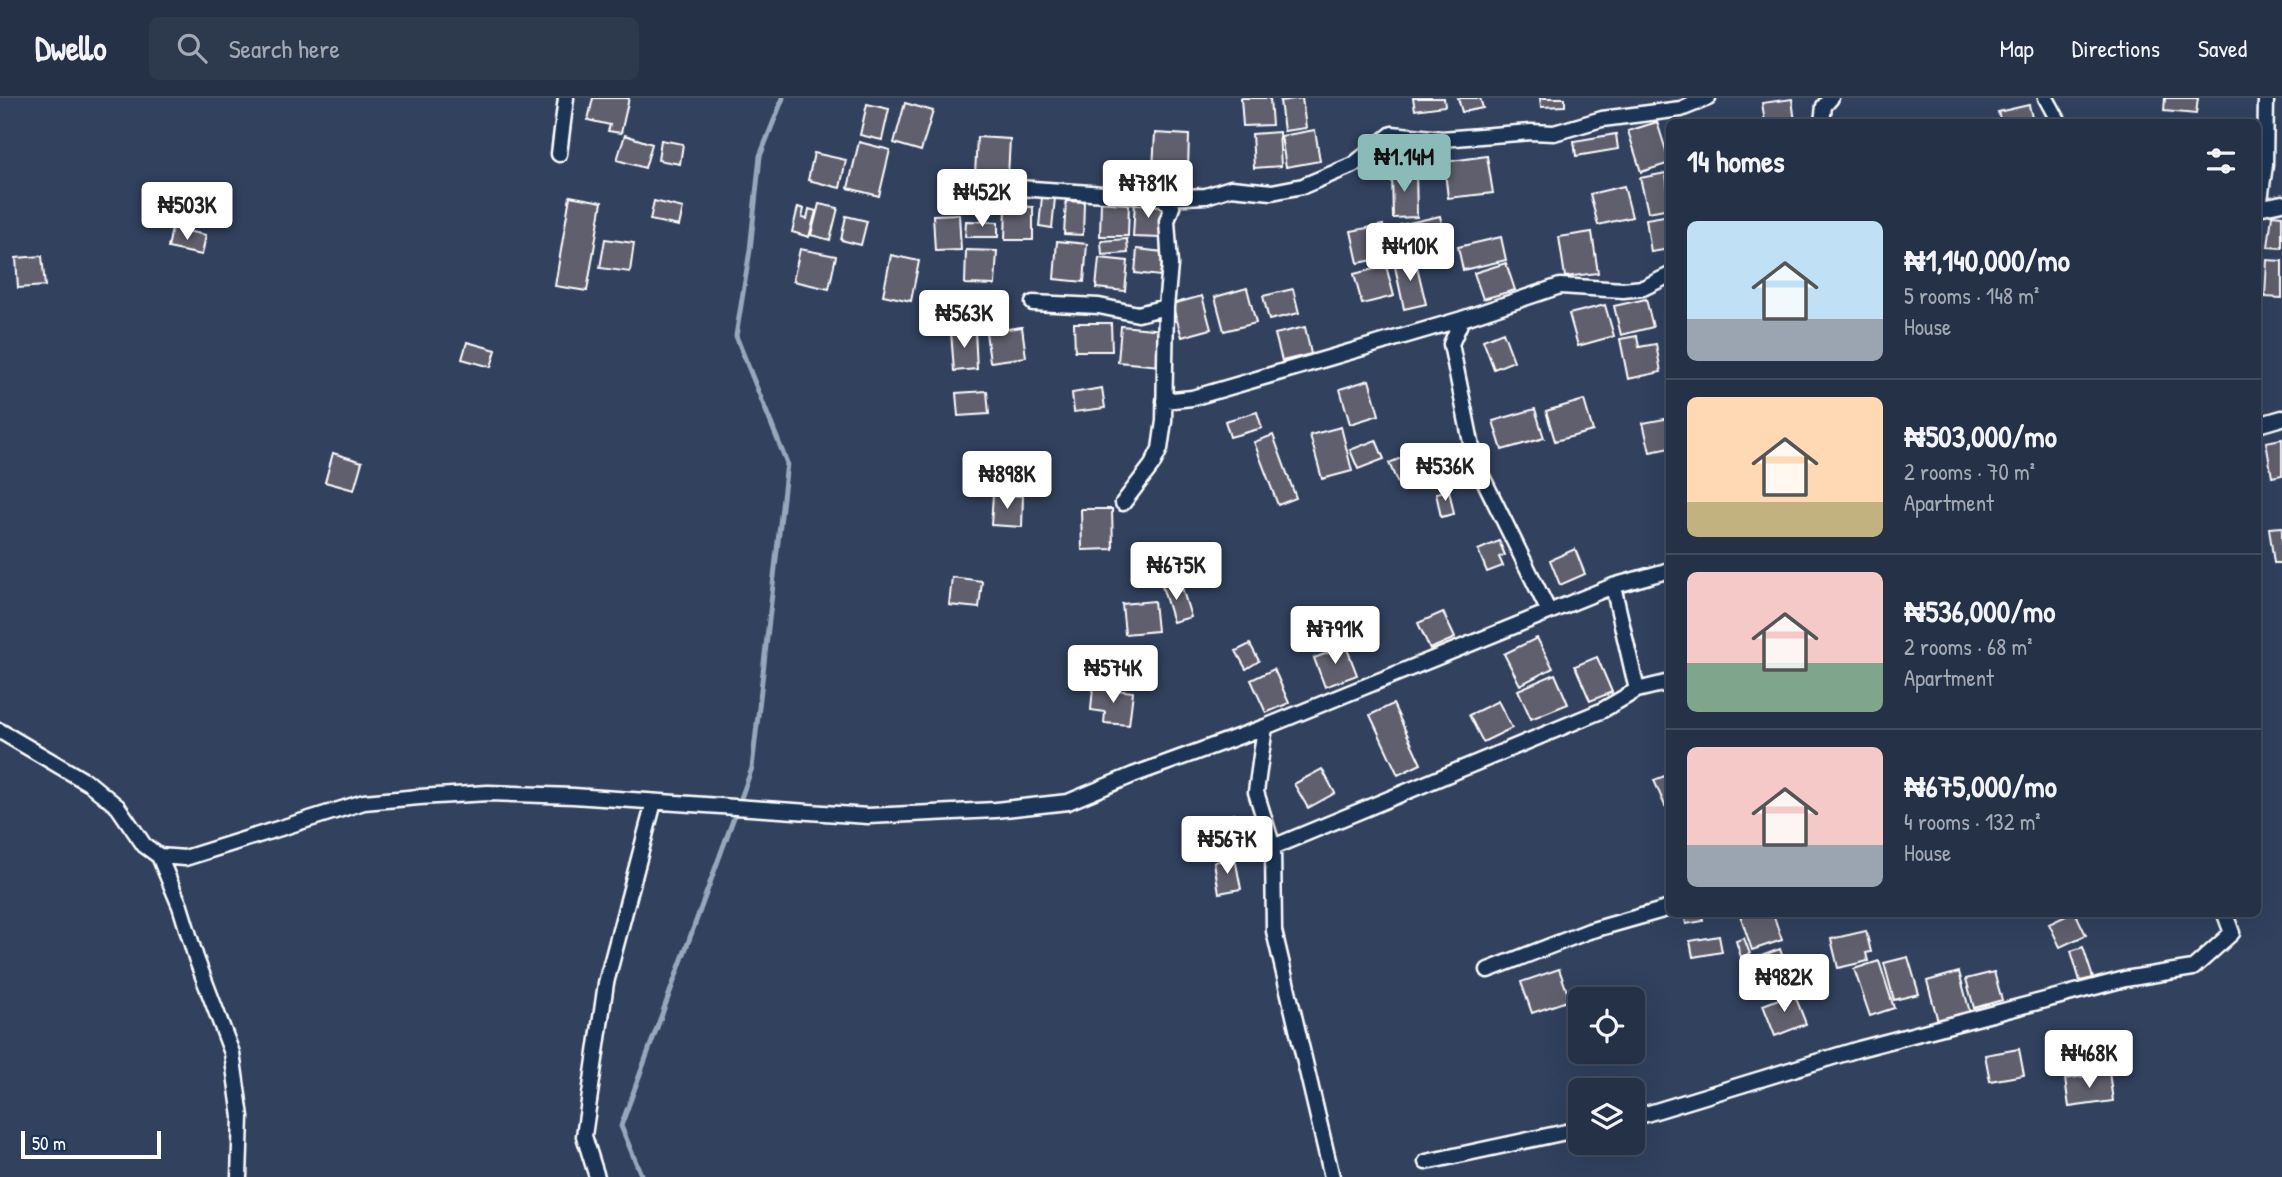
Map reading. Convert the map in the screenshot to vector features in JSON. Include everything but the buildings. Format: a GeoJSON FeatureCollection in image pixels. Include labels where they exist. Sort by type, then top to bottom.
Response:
{"type":"FeatureCollection","features":[{"type":"Feature","properties":{"kind":"street"},"geometry":{"type":"LineString","coordinates":[[559,154],[566,98]]}},
{"type":"Feature","properties":{"kind":"street"},"geometry":{"type":"LineString","coordinates":[[963,184],[1162,198],[1206,196],[1231,188],[1272,192],[1303,186],[1353,165],[1392,134],[1442,139],[1531,132],[1554,133],[1602,119],[1681,109],[1708,98]]}},
{"type":"Feature","properties":{"kind":"street"},"geometry":{"type":"LineString","coordinates":[[2046,98],[2057,119]]}},
{"type":"Feature","properties":{"kind":"street"},"geometry":{"type":"LineString","coordinates":[[2261,190],[2265,165],[2266,98]]}},
{"type":"Feature","properties":{"kind":"street"},"geometry":{"type":"LineString","coordinates":[[1822,119],[1825,101]]}},
{"type":"Feature","properties":{"kind":"street"},"geometry":{"type":"LineString","coordinates":[[1123,503],[1153,465],[1160,449],[1164,421],[1166,307],[1170,265],[1167,221],[1172,207],[1162,198]]}},
{"type":"Feature","properties":{"kind":"street"},"geometry":{"type":"LineString","coordinates":[[2261,207],[2282,203]]}},
{"type":"Feature","properties":{"kind":"street"},"geometry":{"type":"LineString","coordinates":[[1164,401],[1192,398],[1462,319],[1560,286],[1623,290],[1643,288],[1666,277]]}},
{"type":"Feature","properties":{"kind":"street"},"geometry":{"type":"LineString","coordinates":[[1033,303],[1099,306],[1138,314],[1166,307]]}},
{"type":"Feature","properties":{"kind":"street"},"geometry":{"type":"LineString","coordinates":[[1462,319],[1451,344],[1475,462],[1549,612]]}},
{"type":"Feature","properties":{"kind":"street"},"geometry":{"type":"LineString","coordinates":[[2261,424],[2282,418]]}},
{"type":"Feature","properties":{"kind":"street"},"geometry":{"type":"LineString","coordinates":[[159,856],[184,858],[364,802],[488,793],[868,816],[996,810],[1068,802],[1133,775],[1265,727],[1613,586],[1666,571]]}},
{"type":"Feature","properties":{"kind":"street"},"geometry":{"type":"LineString","coordinates":[[1613,586],[1637,690]]}},
{"type":"Feature","properties":{"kind":"street"},"geometry":{"type":"LineString","coordinates":[[1273,847],[1601,711],[1637,690],[1666,683]]}},
{"type":"Feature","properties":{"kind":"street"},"geometry":{"type":"LineString","coordinates":[[1265,727],[1255,792],[1273,847],[1274,931],[1332,1177]]}},
{"type":"Feature","properties":{"kind":"street"},"geometry":{"type":"LineString","coordinates":[[0,731],[90,784],[118,807],[145,845],[159,856],[180,906],[196,958],[232,1053],[241,1116],[239,1177]]}},
{"type":"Feature","properties":{"kind":"street"},"geometry":{"type":"LineString","coordinates":[[597,1177],[584,1136],[606,983],[654,802]]}},
{"type":"Feature","properties":{"kind":"street"},"geometry":{"type":"LineString","coordinates":[[1488,970],[1589,931],[1666,909]]}},
{"type":"Feature","properties":{"kind":"street"},"geometry":{"type":"LineString","coordinates":[[1645,1114],[1859,1049],[2125,979],[2193,968],[2232,933],[2226,917]]}},
{"type":"Feature","properties":{"kind":"street"},"geometry":{"type":"LineString","coordinates":[[1426,1162],[1568,1132]]}},
{"type":"Feature","properties":{"kind":"waterway"},"geometry":{"type":"LineString","coordinates":[[642,1177],[621,1126],[752,768],[787,463],[736,336],[750,250],[760,156],[783,98]]}}]}
